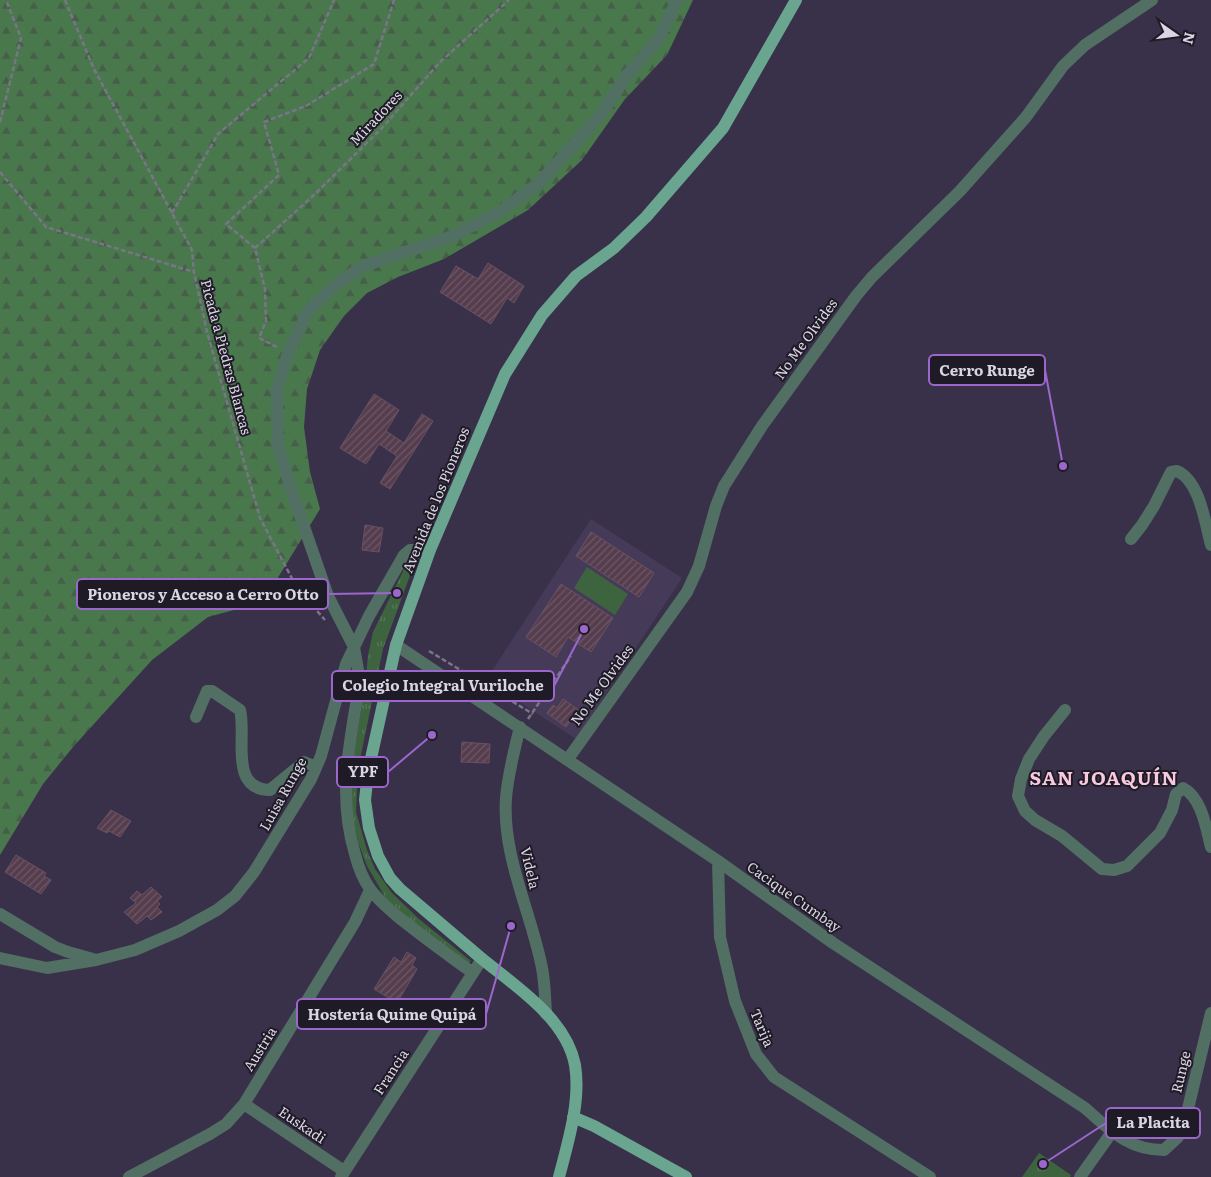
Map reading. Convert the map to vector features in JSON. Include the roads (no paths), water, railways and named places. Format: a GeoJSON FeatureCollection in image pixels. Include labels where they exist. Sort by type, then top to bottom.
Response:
{"type":"FeatureCollection","features":[{"type":"Feature","properties":{"kind":"main road","name":"Avenida de los Pioneros"},"geometry":{"type":"LineString","coordinates":[[559,1177],[573,1117],[577,1089],[571,1049],[562,1034],[535,1002],[482,959],[395,883],[378,856],[369,828],[365,800],[368,772],[396,645],[430,550],[505,374],[542,315],[576,276],[614,248],[646,217],[723,128],[796,0]]}},
{"type":"Feature","properties":{"kind":"main road"},"geometry":{"type":"LineString","coordinates":[[573,1117],[594,1126],[686,1177]]}},
{"type":"Feature","properties":{"kind":"street"},"geometry":{"type":"LineString","coordinates":[[473,973],[416,932],[387,906],[370,890],[359,869],[351,842],[345,804],[347,754],[360,681],[354,647],[328,596],[278,444],[277,389],[288,353],[308,311],[340,282],[363,266],[450,238],[498,213],[539,183],[602,113],[626,76],[658,40],[677,0]]}},
{"type":"Feature","properties":{"kind":"street","name":"No Me Olvides"},"geometry":{"type":"LineString","coordinates":[[568,759],[687,592],[696,572],[724,486],[762,426],[856,296],[872,277],[960,191],[1026,117],[1062,66],[1085,46],[1152,0]]}},
{"type":"Feature","properties":{"kind":"street"},"geometry":{"type":"LineString","coordinates":[[1131,539],[1154,506],[1171,472],[1177,471],[1184,474],[1190,480],[1200,504],[1211,545]]}},
{"type":"Feature","properties":{"kind":"street","name":"Luisa Runge"},"geometry":{"type":"LineString","coordinates":[[0,958],[47,968],[96,960],[135,950],[161,940],[217,910],[235,896],[254,872],[311,779],[330,725],[346,664],[369,616],[404,555],[410,550],[430,550]]}},
{"type":"Feature","properties":{"kind":"street","name":"Cacique Cumbay"},"geometry":{"type":"LineString","coordinates":[[396,645],[718,861],[833,943],[1085,1108],[1112,1132],[1136,1146],[1151,1150],[1164,1150],[1178,1137]]}},
{"type":"Feature","properties":{"kind":"street"},"geometry":{"type":"LineString","coordinates":[[196,717],[207,692],[212,691],[240,710],[243,720],[243,768],[253,786],[263,790],[270,790],[304,762],[316,766]]}},
{"type":"Feature","properties":{"kind":"street"},"geometry":{"type":"LineString","coordinates":[[1066,710],[1044,736],[1026,765],[1021,778],[1018,796],[1025,811],[1062,836],[1102,869],[1114,870],[1127,866],[1160,833],[1172,810],[1176,794],[1183,788],[1189,791],[1200,808],[1211,847]]}},
{"type":"Feature","properties":{"kind":"street","name":"Videla"},"geometry":{"type":"LineString","coordinates":[[520,727],[509,771],[506,799],[508,835],[523,900],[542,967],[546,1014]]}},
{"type":"Feature","properties":{"kind":"street","name":"Tarija"},"geometry":{"type":"LineString","coordinates":[[718,861],[720,936],[735,1000],[756,1054],[774,1077],[930,1177]]}},
{"type":"Feature","properties":{"kind":"street","name":"Austria"},"geometry":{"type":"LineString","coordinates":[[129,1177],[226,1124],[244,1104],[355,922],[370,890]]}},
{"type":"Feature","properties":{"kind":"street"},"geometry":{"type":"LineString","coordinates":[[0,914],[55,947],[96,960]]}},
{"type":"Feature","properties":{"kind":"street","name":"Francia"},"geometry":{"type":"LineString","coordinates":[[342,1174],[482,959]]}},
{"type":"Feature","properties":{"kind":"street","name":"Runge"},"geometry":{"type":"LineString","coordinates":[[1178,1137],[1185,1121],[1211,1013]]}},
{"type":"Feature","properties":{"kind":"street","name":"Euskadi"},"geometry":{"type":"LineString","coordinates":[[244,1104],[342,1174]]}},
{"type":"Feature","properties":{"kind":"street"},"geometry":{"type":"LineString","coordinates":[[1080,1177],[1112,1132]]}},
{"type":"Feature","properties":{"kind":"place","name":"Cerro Runge"},"geometry":{"type":"Point","coordinates":[1063,466]}},
{"type":"Feature","properties":{"kind":"place","name":"Pioneros y Acceso a Cerro Otto"},"geometry":{"type":"Point","coordinates":[397,593]}},
{"type":"Feature","properties":{"kind":"place","name":"Colegio Integral Vuriloche"},"geometry":{"type":"Point","coordinates":[584,629]}},
{"type":"Feature","properties":{"kind":"place","name":"YPF"},"geometry":{"type":"Point","coordinates":[432,735]}},
{"type":"Feature","properties":{"kind":"place","name":"Hostería Quime Quipá"},"geometry":{"type":"Point","coordinates":[511,926]}},
{"type":"Feature","properties":{"kind":"place","name":"La Placita"},"geometry":{"type":"Point","coordinates":[1043,1164]}},
{"type":"Feature","properties":{"kind":"district","name":"SAN JOAQUÍN"},"geometry":{"type":"Point","coordinates":[1104,778]}}]}
